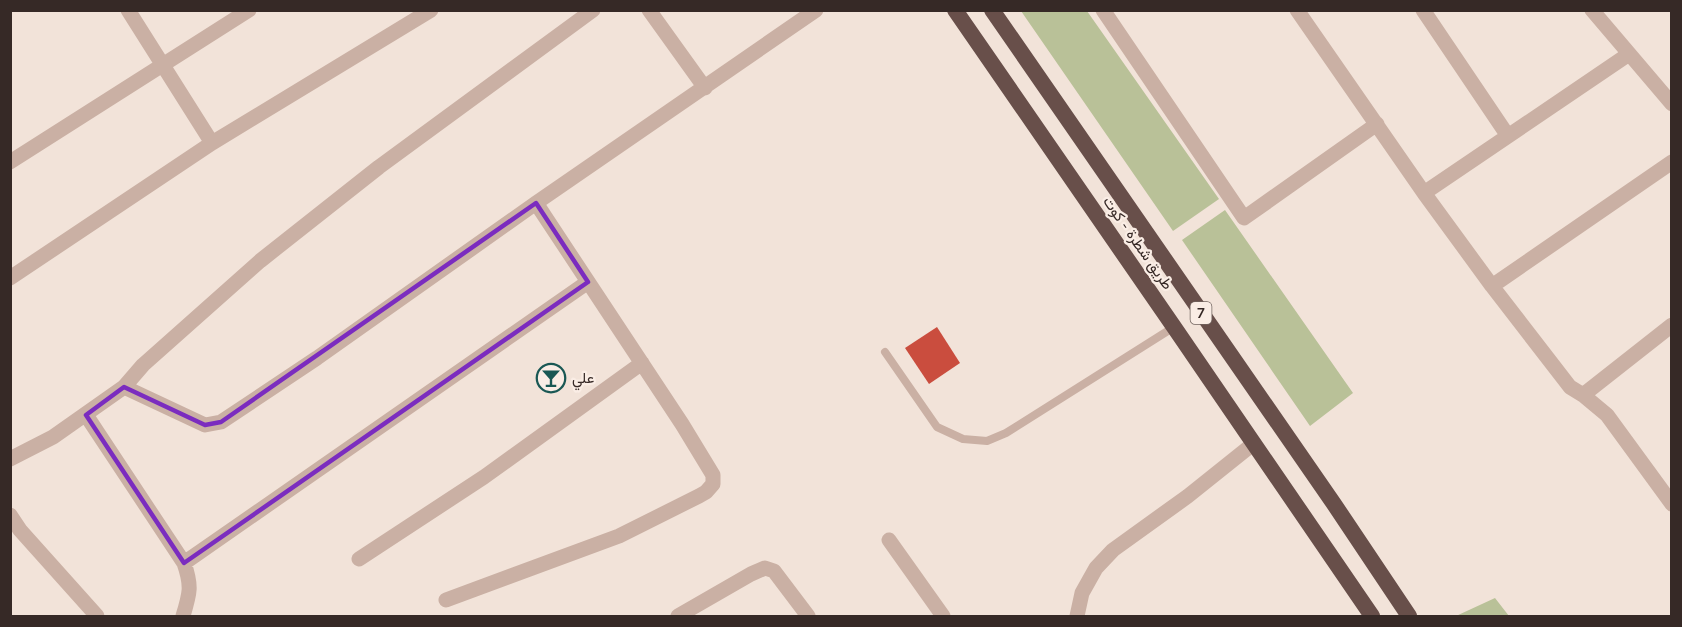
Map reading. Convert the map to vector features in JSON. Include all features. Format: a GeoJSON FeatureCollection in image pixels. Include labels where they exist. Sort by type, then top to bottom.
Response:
{"type":"FeatureCollection","features":[{"type":"Feature","properties":{"kind":"highway","name":"طريق شطرة - كوت"},"geometry":{"type":"LineString","coordinates":[[955,10],[1372,616]]}},
{"type":"Feature","properties":{"kind":"highway","name":"طريق شطرة - كوت"},"geometry":{"type":"LineString","coordinates":[[992,10],[1409,616]]}},
{"type":"Feature","properties":{"kind":"street"},"geometry":{"type":"LineString","coordinates":[[128,10],[212,143]]}},
{"type":"Feature","properties":{"kind":"street"},"geometry":{"type":"LineString","coordinates":[[10,162],[249,10]]}},
{"type":"Feature","properties":{"kind":"street"},"geometry":{"type":"LineString","coordinates":[[10,278],[212,143],[431,10]]}},
{"type":"Feature","properties":{"kind":"street"},"geometry":{"type":"LineString","coordinates":[[10,459],[53,437],[124,387],[143,365],[269,254],[379,167],[593,10]]}},
{"type":"Feature","properties":{"kind":"street"},"geometry":{"type":"LineString","coordinates":[[649,10],[705,88]]}},
{"type":"Feature","properties":{"kind":"street"},"geometry":{"type":"LineString","coordinates":[[124,387],[205,425],[221,422],[317,358],[536,203],[816,10]]}},
{"type":"Feature","properties":{"kind":"street"},"geometry":{"type":"LineString","coordinates":[[1103,10],[1244,218],[1377,124]]}},
{"type":"Feature","properties":{"kind":"street"},"geometry":{"type":"LineString","coordinates":[[1297,10],[1424,193],[1492,286],[1570,387],[1607,416],[1671,504]]}},
{"type":"Feature","properties":{"kind":"street"},"geometry":{"type":"LineString","coordinates":[[1423,10],[1508,136]]}},
{"type":"Feature","properties":{"kind":"street"},"geometry":{"type":"LineString","coordinates":[[1592,10],[1671,104]]}},
{"type":"Feature","properties":{"kind":"street"},"geometry":{"type":"LineString","coordinates":[[1424,193],[1629,54]]}},
{"type":"Feature","properties":{"kind":"street"},"geometry":{"type":"LineString","coordinates":[[1492,286],[1671,162]]}},
{"type":"Feature","properties":{"kind":"street"},"geometry":{"type":"LineString","coordinates":[[446,600],[619,536],[699,496],[713,484],[713,475],[682,424],[536,203]]}},
{"type":"Feature","properties":{"kind":"street"},"geometry":{"type":"LineString","coordinates":[[184,562],[588,282]]}},
{"type":"Feature","properties":{"kind":"street"},"geometry":{"type":"LineString","coordinates":[[1583,395],[1671,325]]}},
{"type":"Feature","properties":{"kind":"street"},"geometry":{"type":"LineString","coordinates":[[359,559],[484,477],[642,363]]}},
{"type":"Feature","properties":{"kind":"street"},"geometry":{"type":"LineString","coordinates":[[86,415],[184,562],[189,576],[190,591],[183,616]]}},
{"type":"Feature","properties":{"kind":"street"},"geometry":{"type":"LineString","coordinates":[[1077,616],[1082,593],[1096,568],[1113,550],[1188,496],[1253,444]]}},
{"type":"Feature","properties":{"kind":"street"},"geometry":{"type":"LineString","coordinates":[[10,515],[20,530],[96,616]]}},
{"type":"Feature","properties":{"kind":"street"},"geometry":{"type":"LineString","coordinates":[[889,540],[943,616]]}},
{"type":"Feature","properties":{"kind":"street"},"geometry":{"type":"LineString","coordinates":[[688,614],[751,574],[765,568],[774,571],[808,616]]}},
{"type":"Feature","properties":{"kind":"lane"},"geometry":{"type":"LineString","coordinates":[[885,352],[937,427],[963,439],[987,441],[1006,433],[1174,327]]}},
{"type":"Feature","properties":{"kind":"highlighted area"},"geometry":{"type":"Polygon","coordinates":[[[536,203],[588,282],[184,563],[86,415],[124,387],[205,425],[221,422],[536,203]]]}},
{"type":"Feature","properties":{"kind":"green space"},"geometry":{"type":"Polygon","coordinates":[[[1021,11],[1087,11],[1219,199],[1173,231],[1021,11]]]}},
{"type":"Feature","properties":{"kind":"green space"},"geometry":{"type":"Polygon","coordinates":[[[1225,210],[1353,393],[1310,426],[1182,240],[1225,210]]]}},
{"type":"Feature","properties":{"kind":"green space"},"geometry":{"type":"Polygon","coordinates":[[[1495,598],[1509,616],[1456,616],[1495,598]]]}},
{"type":"Feature","properties":{"kind":"building"},"geometry":{"type":"Polygon","coordinates":[[[937,327],[960,363],[929,384],[905,348],[937,327]]]}},
{"type":"Feature","properties":{"kind":"place","name":"علي"},"geometry":{"type":"Point","coordinates":[551,378]}}]}
